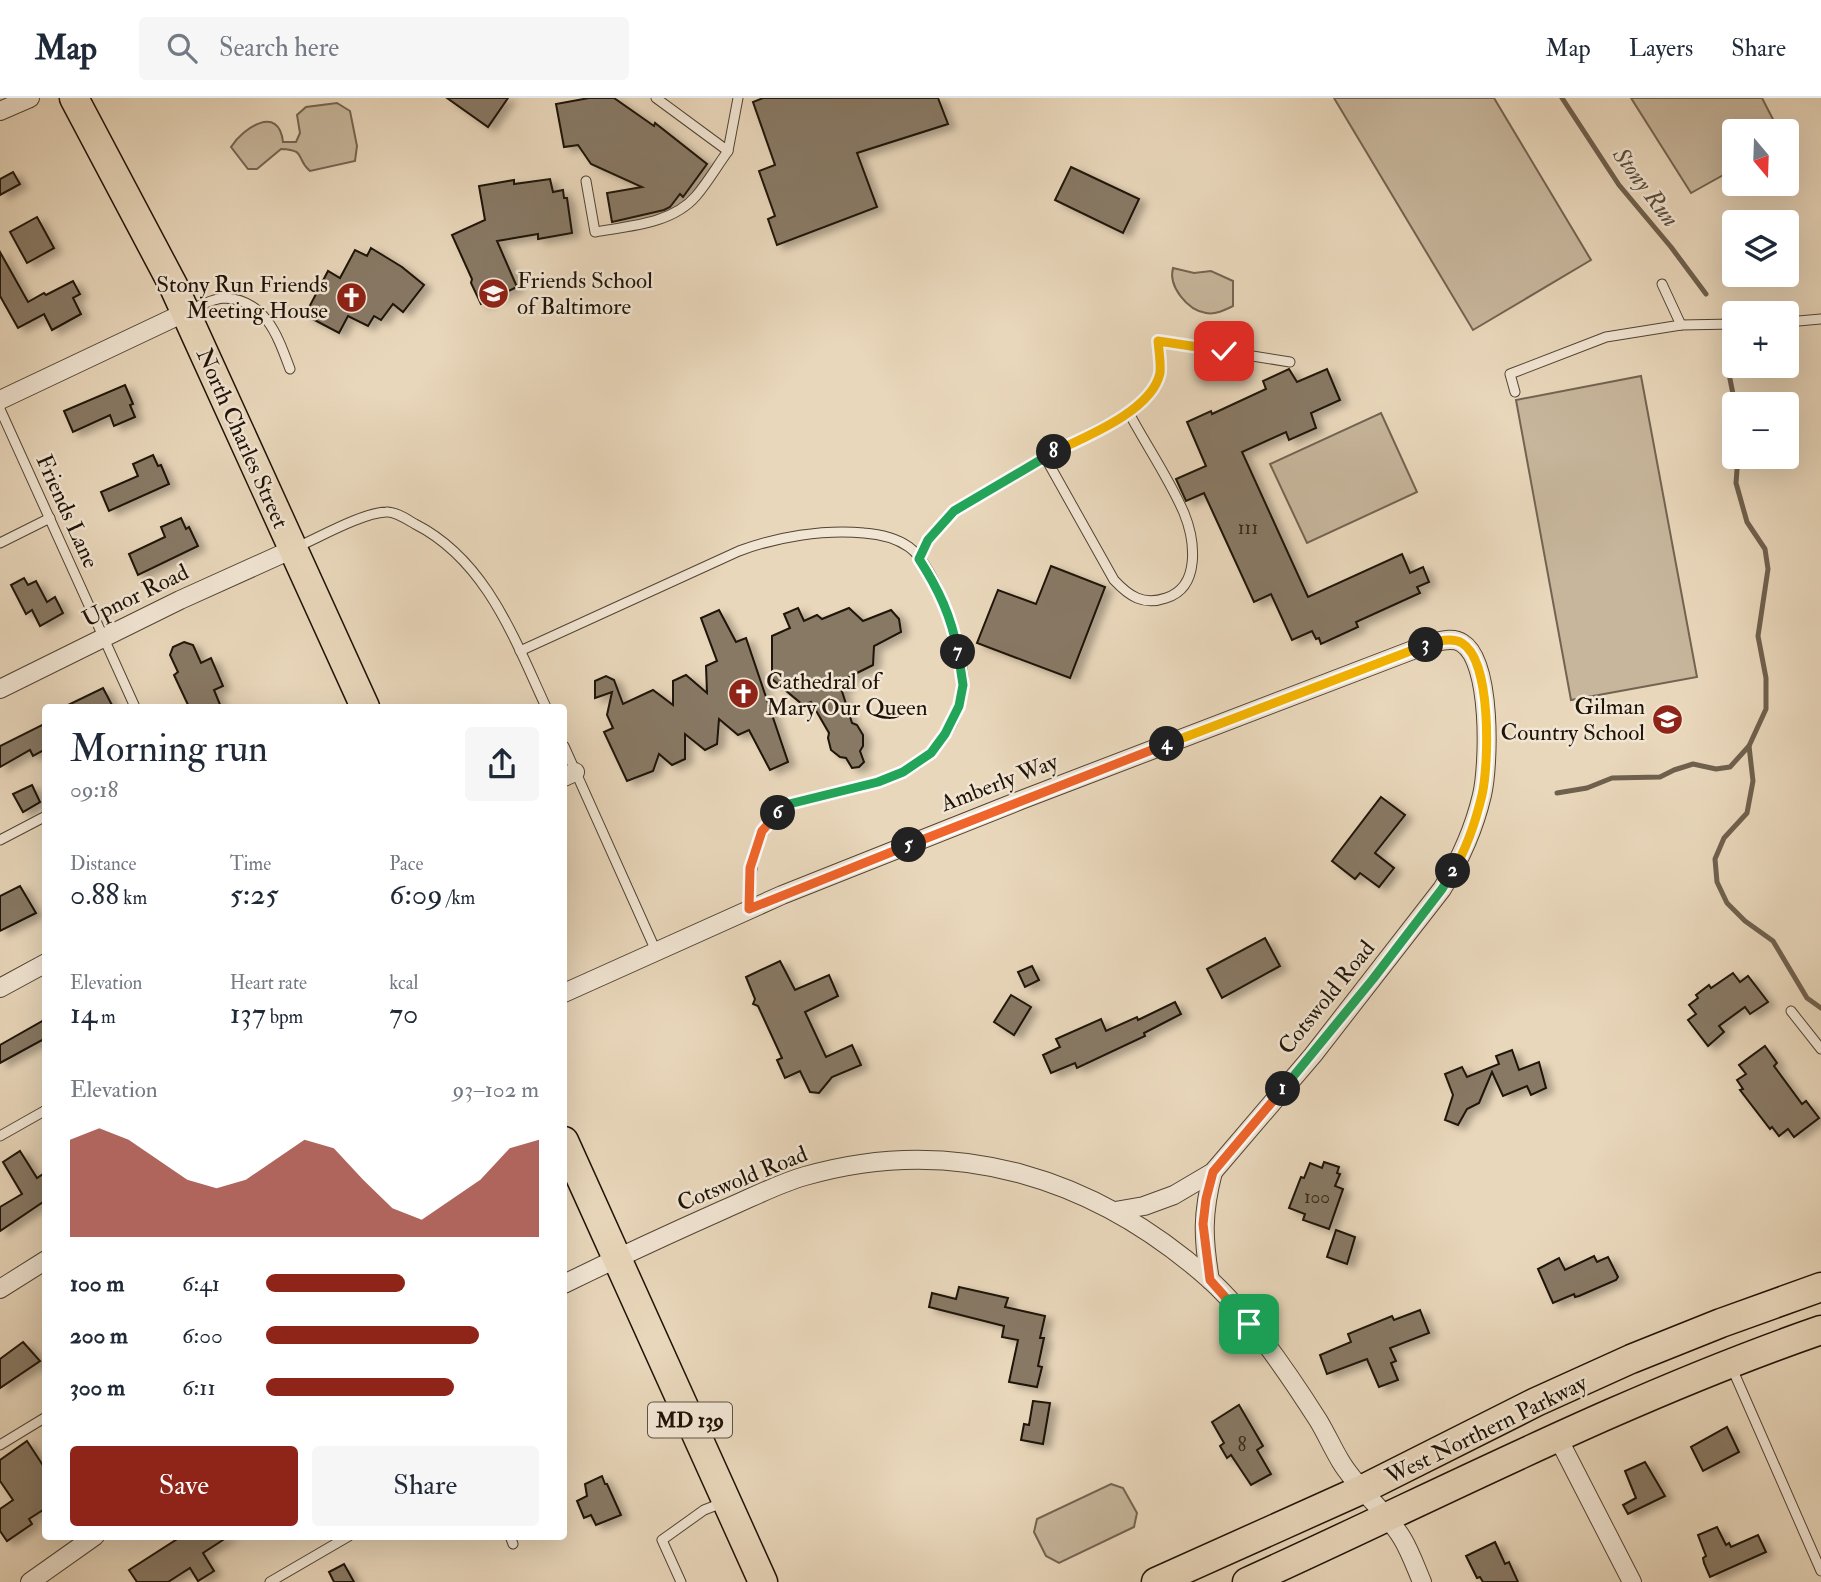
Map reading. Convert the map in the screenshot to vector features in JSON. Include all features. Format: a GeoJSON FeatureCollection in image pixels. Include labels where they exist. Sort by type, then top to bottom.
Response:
{"type":"FeatureCollection","features":[{"type":"Feature","properties":{"kind":"main road","name":"North Charles Street"},"geometry":{"type":"LineString","coordinates":[[74,98],[147,232],[186,312],[364,704]]}},
{"type":"Feature","properties":{"kind":"main road","name":"MD 139"},"geometry":{"type":"LineString","coordinates":[[567,1148],[763,1582]]}},
{"type":"Feature","properties":{"kind":"main road","name":"West Northern Parkway"},"geometry":{"type":"LineString","coordinates":[[1156,1582],[1363,1489],[1536,1402],[1631,1359],[1821,1287]]}},
{"type":"Feature","properties":{"kind":"main road","name":"West Northern Parkway"},"geometry":{"type":"LineString","coordinates":[[1247,1582],[1559,1438],[1730,1364],[1821,1330]]}},
{"type":"Feature","properties":{"kind":"street"},"geometry":{"type":"LineString","coordinates":[[0,111],[30,98]]}},
{"type":"Feature","properties":{"kind":"street"},"geometry":{"type":"LineString","coordinates":[[0,400],[186,312]]}},
{"type":"Feature","properties":{"kind":"street","name":"Upnor Road"},"geometry":{"type":"LineString","coordinates":[[0,689],[104,636],[293,549]]}},
{"type":"Feature","properties":{"kind":"street","name":"Amberly Way"},"geometry":{"type":"LineString","coordinates":[[567,992],[749,909],[1009,805],[1431,643],[1449,639],[1461,642]]}},
{"type":"Feature","properties":{"kind":"street","name":"Cotswold Road"},"geometry":{"type":"LineString","coordinates":[[567,1283],[786,1183],[823,1172],[881,1161],[934,1161],[1010,1170],[1062,1185],[1115,1211],[1144,1206],[1174,1195],[1213,1172],[1313,1055],[1434,899],[1457,864],[1482,795],[1488,741],[1480,675],[1472,655],[1461,642]]}},
{"type":"Feature","properties":{"kind":"street"},"geometry":{"type":"LineString","coordinates":[[0,988],[42,964]]}},
{"type":"Feature","properties":{"kind":"street"},"geometry":{"type":"LineString","coordinates":[[1210,1280],[1203,1224],[1213,1172]]}},
{"type":"Feature","properties":{"kind":"street"},"geometry":{"type":"LineString","coordinates":[[1115,1211],[1210,1280],[1249,1324],[1319,1421],[1342,1465],[1403,1539],[1422,1582]]}},
{"type":"Feature","properties":{"kind":"street"},"geometry":{"type":"LineString","coordinates":[[0,1289],[42,1263]]}},
{"type":"Feature","properties":{"kind":"street"},"geometry":{"type":"LineString","coordinates":[[1559,1438],[1632,1582]]}},
{"type":"Feature","properties":{"kind":"street"},"geometry":{"type":"LineString","coordinates":[[30,1582],[89,1540]]}},
{"type":"Feature","properties":{"kind":"lane"},"geometry":{"type":"LineString","coordinates":[[656,98],[727,151]]}},
{"type":"Feature","properties":{"kind":"lane"},"geometry":{"type":"LineString","coordinates":[[586,181],[595,232],[650,222],[680,210],[695,197],[727,151],[738,98]]}},
{"type":"Feature","properties":{"kind":"lane"},"geometry":{"type":"LineString","coordinates":[[1662,284],[1681,325]]}},
{"type":"Feature","properties":{"kind":"lane"},"geometry":{"type":"LineString","coordinates":[[186,312],[223,298],[242,302],[256,309],[267,318],[275,331],[290,369]]}},
{"type":"Feature","properties":{"kind":"lane"},"geometry":{"type":"LineString","coordinates":[[1799,320],[1821,319]]}},
{"type":"Feature","properties":{"kind":"lane"},"geometry":{"type":"LineString","coordinates":[[1515,392],[1510,374],[1606,337],[1681,325],[1722,324]]}},
{"type":"Feature","properties":{"kind":"lane"},"geometry":{"type":"LineString","coordinates":[[919,559],[928,540],[954,511],[1045,457],[1129,413],[1150,394],[1160,374],[1158,341],[1290,362]]}},
{"type":"Feature","properties":{"kind":"lane","name":"Friends Lane"},"geometry":{"type":"LineString","coordinates":[[0,409],[134,704]]}},
{"type":"Feature","properties":{"kind":"lane"},"geometry":{"type":"LineString","coordinates":[[1045,457],[1114,580],[1128,595],[1142,601],[1164,599],[1179,593],[1188,581],[1192,541],[1184,513],[1129,413]]}},
{"type":"Feature","properties":{"kind":"lane"},"geometry":{"type":"LineString","coordinates":[[293,549],[366,516],[388,511],[434,533],[469,564],[486,588],[545,704]]}},
{"type":"Feature","properties":{"kind":"lane"},"geometry":{"type":"LineString","coordinates":[[0,543],[50,518]]}},
{"type":"Feature","properties":{"kind":"lane"},"geometry":{"type":"LineString","coordinates":[[520,652],[767,540],[810,534],[862,533],[888,537],[910,547],[939,590],[951,622],[963,685],[959,706],[945,734],[931,753],[903,772],[878,782],[785,805],[762,831],[750,868],[749,909]]}},
{"type":"Feature","properties":{"kind":"lane"},"geometry":{"type":"LineString","coordinates":[[569,774],[656,951]]}},
{"type":"Feature","properties":{"kind":"lane"},"geometry":{"type":"LineString","coordinates":[[0,840],[42,818]]}},
{"type":"Feature","properties":{"kind":"lane"},"geometry":{"type":"LineString","coordinates":[[1791,1011],[1821,1049]]}},
{"type":"Feature","properties":{"kind":"lane"},"geometry":{"type":"LineString","coordinates":[[0,1136],[42,1112]]}},
{"type":"Feature","properties":{"kind":"lane"},"geometry":{"type":"LineString","coordinates":[[1730,1364],[1821,1571]]}},
{"type":"Feature","properties":{"kind":"lane"},"geometry":{"type":"LineString","coordinates":[[0,1445],[42,1419]]}},
{"type":"Feature","properties":{"kind":"lane"},"geometry":{"type":"LineString","coordinates":[[681,1582],[662,1540],[704,1510],[727,1501]]}},
{"type":"Feature","properties":{"kind":"lane"},"geometry":{"type":"LineString","coordinates":[[270,1582],[342,1540]]}},
{"type":"Feature","properties":{"kind":"shaded area"},"geometry":{"type":"Polygon","coordinates":[[[1334,98],[1494,98],[1591,260],[1473,330],[1334,98]]]}},
{"type":"Feature","properties":{"kind":"shaded area"},"geometry":{"type":"Polygon","coordinates":[[[1631,98],[1762,98],[1773,119],[1722,119],[1722,176],[1691,193],[1631,98]]]}},
{"type":"Feature","properties":{"kind":"shaded area"},"geometry":{"type":"Polygon","coordinates":[[[337,103],[350,111],[357,146],[355,161],[310,171],[298,153],[281,149],[257,169],[248,169],[231,147],[252,127],[268,122],[275,124],[283,142],[296,142],[300,133],[297,115],[306,107],[337,103]]]}},
{"type":"Feature","properties":{"kind":"shaded area"},"geometry":{"type":"Polygon","coordinates":[[[1173,268],[1194,273],[1211,271],[1233,281],[1233,306],[1220,312],[1209,313],[1192,307],[1176,289],[1173,268]]]}},
{"type":"Feature","properties":{"kind":"shaded area"},"geometry":{"type":"Polygon","coordinates":[[[1641,376],[1697,677],[1571,700],[1516,400],[1641,376]]]}},
{"type":"Feature","properties":{"kind":"shaded area"},"geometry":{"type":"Polygon","coordinates":[[[1381,413],[1417,492],[1307,543],[1270,464],[1381,413]]]}},
{"type":"Feature","properties":{"kind":"shaded area"},"geometry":{"type":"Polygon","coordinates":[[[1111,1484],[1123,1488],[1137,1513],[1134,1527],[1059,1563],[1046,1556],[1034,1532],[1037,1519],[1111,1484]]]}},
{"type":"Feature","properties":{"kind":"building"},"geometry":{"type":"Polygon","coordinates":[[[447,98],[508,98],[488,127],[447,98]]]}},
{"type":"Feature","properties":{"kind":"building"},"geometry":{"type":"Polygon","coordinates":[[[589,98],[614,98],[654,126],[655,123],[707,164],[683,197],[680,194],[670,207],[664,210],[612,222],[607,193],[642,187],[591,164],[578,145],[564,147],[556,104],[589,98]]]}},
{"type":"Feature","properties":{"kind":"building"},"geometry":{"type":"Polygon","coordinates":[[[763,98],[938,98],[948,124],[857,153],[877,207],[777,245],[768,219],[775,216],[759,171],[775,165],[753,102],[763,98]]]}},
{"type":"Feature","properties":{"kind":"building"},"geometry":{"type":"Polygon","coordinates":[[[1071,167],[1139,199],[1123,233],[1055,200],[1071,167]]]}},
{"type":"Feature","properties":{"kind":"building"},"geometry":{"type":"Polygon","coordinates":[[[13,172],[20,184],[0,195],[0,179],[13,172]]]}},
{"type":"Feature","properties":{"kind":"building"},"geometry":{"type":"Polygon","coordinates":[[[550,179],[553,192],[563,190],[564,198],[567,198],[572,233],[538,239],[538,234],[497,241],[517,287],[481,304],[452,235],[485,220],[479,186],[514,180],[514,184],[550,179]]]}},
{"type":"Feature","properties":{"kind":"building"},"geometry":{"type":"Polygon","coordinates":[[[37,217],[54,248],[27,263],[10,232],[37,217]]]}},
{"type":"Feature","properties":{"kind":"building"},"geometry":{"type":"Polygon","coordinates":[[[371,248],[402,267],[424,285],[403,312],[393,304],[381,320],[374,316],[368,326],[348,316],[339,333],[305,315],[328,271],[340,278],[355,250],[367,256],[371,248]]]}},
{"type":"Feature","properties":{"kind":"building"},"geometry":{"type":"Polygon","coordinates":[[[0,252],[28,302],[73,281],[80,294],[73,298],[81,314],[52,330],[44,314],[18,328],[0,296],[0,252]]]}},
{"type":"Feature","properties":{"kind":"building"},"geometry":{"type":"Polygon","coordinates":[[[1289,369],[1297,382],[1327,369],[1340,400],[1311,413],[1316,428],[1289,440],[1286,432],[1242,452],[1308,597],[1402,554],[1410,573],[1423,567],[1429,582],[1417,587],[1420,593],[1356,622],[1358,627],[1321,644],[1312,631],[1292,640],[1271,594],[1254,602],[1204,493],[1186,501],[1176,479],[1206,466],[1187,422],[1211,411],[1212,414],[1266,389],[1263,381],[1289,369]]]}},
{"type":"Feature","properties":{"kind":"building"},"geometry":{"type":"Polygon","coordinates":[[[125,385],[135,417],[114,426],[110,415],[73,432],[64,411],[125,385]]]}},
{"type":"Feature","properties":{"kind":"building"},"geometry":{"type":"Polygon","coordinates":[[[153,455],[158,466],[161,465],[169,484],[109,511],[101,492],[138,476],[133,464],[153,455]]]}},
{"type":"Feature","properties":{"kind":"building"},"geometry":{"type":"Polygon","coordinates":[[[181,518],[186,529],[189,527],[198,546],[138,575],[129,554],[165,537],[161,527],[181,518]]]}},
{"type":"Feature","properties":{"kind":"building"},"geometry":{"type":"Polygon","coordinates":[[[1051,566],[1105,587],[1070,678],[977,643],[998,590],[1036,604],[1051,566]]]}},
{"type":"Feature","properties":{"kind":"building"},"geometry":{"type":"Polygon","coordinates":[[[24,578],[28,585],[36,581],[47,602],[55,597],[63,613],[40,626],[32,610],[26,614],[11,585],[24,578]]]}},
{"type":"Feature","properties":{"kind":"building"},"geometry":{"type":"Polygon","coordinates":[[[798,608],[804,621],[817,615],[822,619],[849,608],[863,621],[891,610],[899,619],[901,632],[874,646],[873,665],[849,677],[848,685],[841,688],[852,723],[857,725],[863,735],[860,751],[864,762],[859,767],[852,768],[846,758],[831,750],[829,733],[811,702],[803,705],[772,679],[772,636],[790,628],[784,614],[798,608]]]}},
{"type":"Feature","properties":{"kind":"building"},"geometry":{"type":"Polygon","coordinates":[[[719,610],[736,642],[746,638],[788,762],[770,770],[749,730],[738,735],[719,719],[717,744],[705,750],[685,734],[685,759],[672,765],[659,754],[653,771],[627,781],[604,732],[613,728],[607,715],[612,692],[595,698],[595,681],[606,676],[614,680],[623,704],[653,690],[673,705],[673,681],[686,675],[707,693],[706,666],[717,661],[701,618],[719,610]]]}},
{"type":"Feature","properties":{"kind":"building"},"geometry":{"type":"Polygon","coordinates":[[[184,642],[193,645],[201,663],[211,658],[223,686],[214,690],[220,704],[188,704],[174,675],[178,672],[170,655],[173,647],[184,642]]]}},
{"type":"Feature","properties":{"kind":"building"},"geometry":{"type":"Polygon","coordinates":[[[103,688],[111,704],[70,704],[103,688]]]}},
{"type":"Feature","properties":{"kind":"building"},"geometry":{"type":"Polygon","coordinates":[[[42,725],[42,751],[33,756],[30,750],[0,767],[0,746],[42,725]]]}},
{"type":"Feature","properties":{"kind":"building"},"geometry":{"type":"Polygon","coordinates":[[[32,785],[40,802],[23,812],[13,794],[32,785]]]}},
{"type":"Feature","properties":{"kind":"building"},"geometry":{"type":"Polygon","coordinates":[[[1381,797],[1405,815],[1375,853],[1394,868],[1379,887],[1360,873],[1355,879],[1332,861],[1381,797]]]}},
{"type":"Feature","properties":{"kind":"building"},"geometry":{"type":"Polygon","coordinates":[[[20,886],[36,913],[0,931],[0,896],[20,886]]]}},
{"type":"Feature","properties":{"kind":"building"},"geometry":{"type":"Polygon","coordinates":[[[1265,938],[1280,966],[1222,998],[1207,969],[1265,938]]]}},
{"type":"Feature","properties":{"kind":"building"},"geometry":{"type":"Polygon","coordinates":[[[780,961],[795,990],[829,975],[838,996],[805,1012],[826,1057],[852,1045],[861,1065],[832,1077],[819,1093],[810,1092],[800,1071],[785,1078],[777,1060],[782,1058],[758,1006],[753,1004],[755,999],[746,977],[780,961]]]}},
{"type":"Feature","properties":{"kind":"building"},"geometry":{"type":"Polygon","coordinates":[[[1032,966],[1039,980],[1025,987],[1018,972],[1032,966]]]}},
{"type":"Feature","properties":{"kind":"building"},"geometry":{"type":"Polygon","coordinates":[[[1733,973],[1740,982],[1748,976],[1768,1002],[1750,1014],[1745,1007],[1719,1026],[1724,1032],[1708,1046],[1688,1020],[1696,1014],[1689,1005],[1698,998],[1696,995],[1709,985],[1711,988],[1733,973]]]}},
{"type":"Feature","properties":{"kind":"building"},"geometry":{"type":"Polygon","coordinates":[[[1011,995],[1031,1007],[1014,1035],[994,1022],[1011,995]]]}},
{"type":"Feature","properties":{"kind":"building"},"geometry":{"type":"Polygon","coordinates":[[[1175,1002],[1181,1014],[1144,1033],[1145,1036],[1077,1068],[1075,1063],[1051,1073],[1043,1055],[1060,1047],[1056,1039],[1101,1019],[1106,1031],[1137,1017],[1138,1020],[1175,1002]]]}},
{"type":"Feature","properties":{"kind":"building"},"geometry":{"type":"Polygon","coordinates":[[[42,1021],[42,1040],[0,1063],[0,1045],[42,1021]]]}},
{"type":"Feature","properties":{"kind":"building"},"geometry":{"type":"Polygon","coordinates":[[[1765,1046],[1777,1063],[1774,1066],[1802,1104],[1806,1101],[1819,1118],[1794,1137],[1788,1129],[1779,1136],[1772,1127],[1770,1129],[1740,1090],[1743,1089],[1737,1080],[1746,1074],[1739,1065],[1765,1046]]]}},
{"type":"Feature","properties":{"kind":"building"},"geometry":{"type":"Polygon","coordinates":[[[1512,1050],[1519,1070],[1539,1062],[1546,1088],[1531,1095],[1527,1086],[1503,1096],[1492,1072],[1479,1103],[1467,1109],[1458,1125],[1445,1120],[1453,1095],[1445,1074],[1462,1067],[1467,1077],[1499,1064],[1496,1056],[1512,1050]]]}},
{"type":"Feature","properties":{"kind":"building"},"geometry":{"type":"Polygon","coordinates":[[[20,1151],[37,1178],[42,1175],[42,1203],[0,1231],[0,1207],[22,1194],[3,1162],[20,1151]]]}},
{"type":"Feature","properties":{"kind":"building"},"geometry":{"type":"Polygon","coordinates":[[[1324,1162],[1339,1167],[1337,1173],[1340,1174],[1335,1186],[1343,1189],[1329,1229],[1303,1220],[1305,1214],[1289,1208],[1301,1177],[1304,1178],[1310,1163],[1322,1168],[1324,1162]]]}},
{"type":"Feature","properties":{"kind":"building"},"geometry":{"type":"Polygon","coordinates":[[[1336,1230],[1355,1237],[1347,1264],[1327,1257],[1336,1230]]]}},
{"type":"Feature","properties":{"kind":"building"},"geometry":{"type":"Polygon","coordinates":[[[1594,1256],[1597,1262],[1608,1257],[1618,1277],[1616,1280],[1579,1296],[1575,1297],[1574,1294],[1553,1303],[1538,1269],[1559,1258],[1565,1270],[1594,1256]]]}},
{"type":"Feature","properties":{"kind":"building"},"geometry":{"type":"Polygon","coordinates":[[[959,1287],[1008,1298],[1005,1307],[1045,1316],[1038,1366],[1042,1367],[1037,1387],[1009,1382],[1018,1340],[1002,1337],[1004,1326],[929,1307],[932,1293],[956,1299],[959,1287]]]}},
{"type":"Feature","properties":{"kind":"building"},"geometry":{"type":"Polygon","coordinates":[[[1420,1310],[1429,1333],[1390,1348],[1396,1361],[1391,1363],[1398,1380],[1379,1387],[1367,1359],[1327,1374],[1320,1355],[1351,1342],[1348,1334],[1392,1316],[1394,1320],[1420,1310]]]}},
{"type":"Feature","properties":{"kind":"building"},"geometry":{"type":"Polygon","coordinates":[[[23,1342],[40,1361],[0,1388],[0,1359],[23,1342]]]}},
{"type":"Feature","properties":{"kind":"building"},"geometry":{"type":"Polygon","coordinates":[[[1033,1401],[1050,1403],[1043,1444],[1021,1440],[1024,1424],[1029,1425],[1033,1401]]]}},
{"type":"Feature","properties":{"kind":"building"},"geometry":{"type":"Polygon","coordinates":[[[1239,1405],[1263,1446],[1257,1450],[1271,1474],[1251,1485],[1231,1455],[1227,1458],[1220,1446],[1224,1443],[1212,1422],[1239,1405]]]}},
{"type":"Feature","properties":{"kind":"building"},"geometry":{"type":"Polygon","coordinates":[[[1727,1427],[1739,1452],[1703,1471],[1691,1447],[1727,1427]]]}},
{"type":"Feature","properties":{"kind":"building"},"geometry":{"type":"Polygon","coordinates":[[[27,1441],[42,1464],[42,1511],[29,1519],[32,1524],[7,1541],[0,1531],[0,1509],[13,1500],[0,1481],[0,1460],[27,1441]]]}},
{"type":"Feature","properties":{"kind":"building"},"geometry":{"type":"Polygon","coordinates":[[[1645,1462],[1665,1496],[1628,1514],[1623,1505],[1636,1498],[1625,1471],[1645,1462]]]}},
{"type":"Feature","properties":{"kind":"building"},"geometry":{"type":"Polygon","coordinates":[[[602,1476],[621,1515],[596,1525],[591,1515],[584,1518],[577,1501],[587,1496],[585,1484],[602,1476]]]}},
{"type":"Feature","properties":{"kind":"building"},"geometry":{"type":"Polygon","coordinates":[[[1717,1527],[1726,1545],[1729,1543],[1731,1547],[1758,1535],[1766,1552],[1710,1577],[1698,1535],[1717,1527]]]}},
{"type":"Feature","properties":{"kind":"building"},"geometry":{"type":"Polygon","coordinates":[[[176,1540],[223,1540],[203,1553],[214,1571],[198,1581],[190,1568],[168,1582],[137,1582],[129,1570],[176,1540]]]}},
{"type":"Feature","properties":{"kind":"building"},"geometry":{"type":"Polygon","coordinates":[[[1495,1542],[1505,1564],[1509,1562],[1518,1582],[1483,1582],[1480,1577],[1477,1578],[1466,1556],[1495,1542]]]}},
{"type":"Feature","properties":{"kind":"building"},"geometry":{"type":"Polygon","coordinates":[[[344,1564],[354,1582],[334,1582],[329,1572],[344,1564]]]}},
{"type":"Feature","properties":{"kind":"waterway","name":"Stony Run"},"geometry":{"type":"LineString","coordinates":[[1562,98],[1619,185],[1706,294]]}},
{"type":"Feature","properties":{"kind":"waterway","name":"Stony Run"},"geometry":{"type":"LineString","coordinates":[[1730,378],[1733,392]]}},
{"type":"Feature","properties":{"kind":"waterway","name":"Stony Run"},"geometry":{"type":"LineString","coordinates":[[1737,469],[1736,483],[1747,522],[1765,549],[1768,569],[1758,636],[1766,678],[1766,709],[1749,746],[1753,781],[1747,813],[1724,838],[1715,859],[1717,882],[1727,903],[1745,921],[1773,941],[1807,998],[1821,1008]]}},
{"type":"Feature","properties":{"kind":"waterway"},"geometry":{"type":"LineString","coordinates":[[1557,793],[1587,788],[1612,778],[1660,777],[1693,764],[1716,769],[1730,767],[1749,746]]}},
{"type":"Feature","properties":{"kind":"place","name":"Friends School of Baltimore"},"geometry":{"type":"Point","coordinates":[494,293]}},
{"type":"Feature","properties":{"kind":"place","name":"Stony Run Friends Meeting House"},"geometry":{"type":"Point","coordinates":[351,297]}},
{"type":"Feature","properties":{"kind":"place","name":"Cathedral of Mary Our Queen"},"geometry":{"type":"Point","coordinates":[743,694]}},
{"type":"Feature","properties":{"kind":"place","name":"Gilman Country School"},"geometry":{"type":"Point","coordinates":[1668,719]}},
{"type":"Feature","properties":{"kind":"route"},"geometry":{"type":"LineString","coordinates":[[1224,351],[1158,341],[1160,374],[1150,394],[1129,413],[987,490],[954,511],[928,540],[919,559],[939,590],[951,622],[963,685],[959,706],[945,734],[931,753],[903,772],[878,782],[785,805],[762,831],[750,868],[749,909],[1021,800],[1431,643],[1449,639],[1461,642],[1472,655],[1480,675],[1488,741],[1482,795],[1457,864],[1442,889],[1313,1055],[1213,1172],[1203,1224],[1210,1280],[1249,1324]]}}]}
